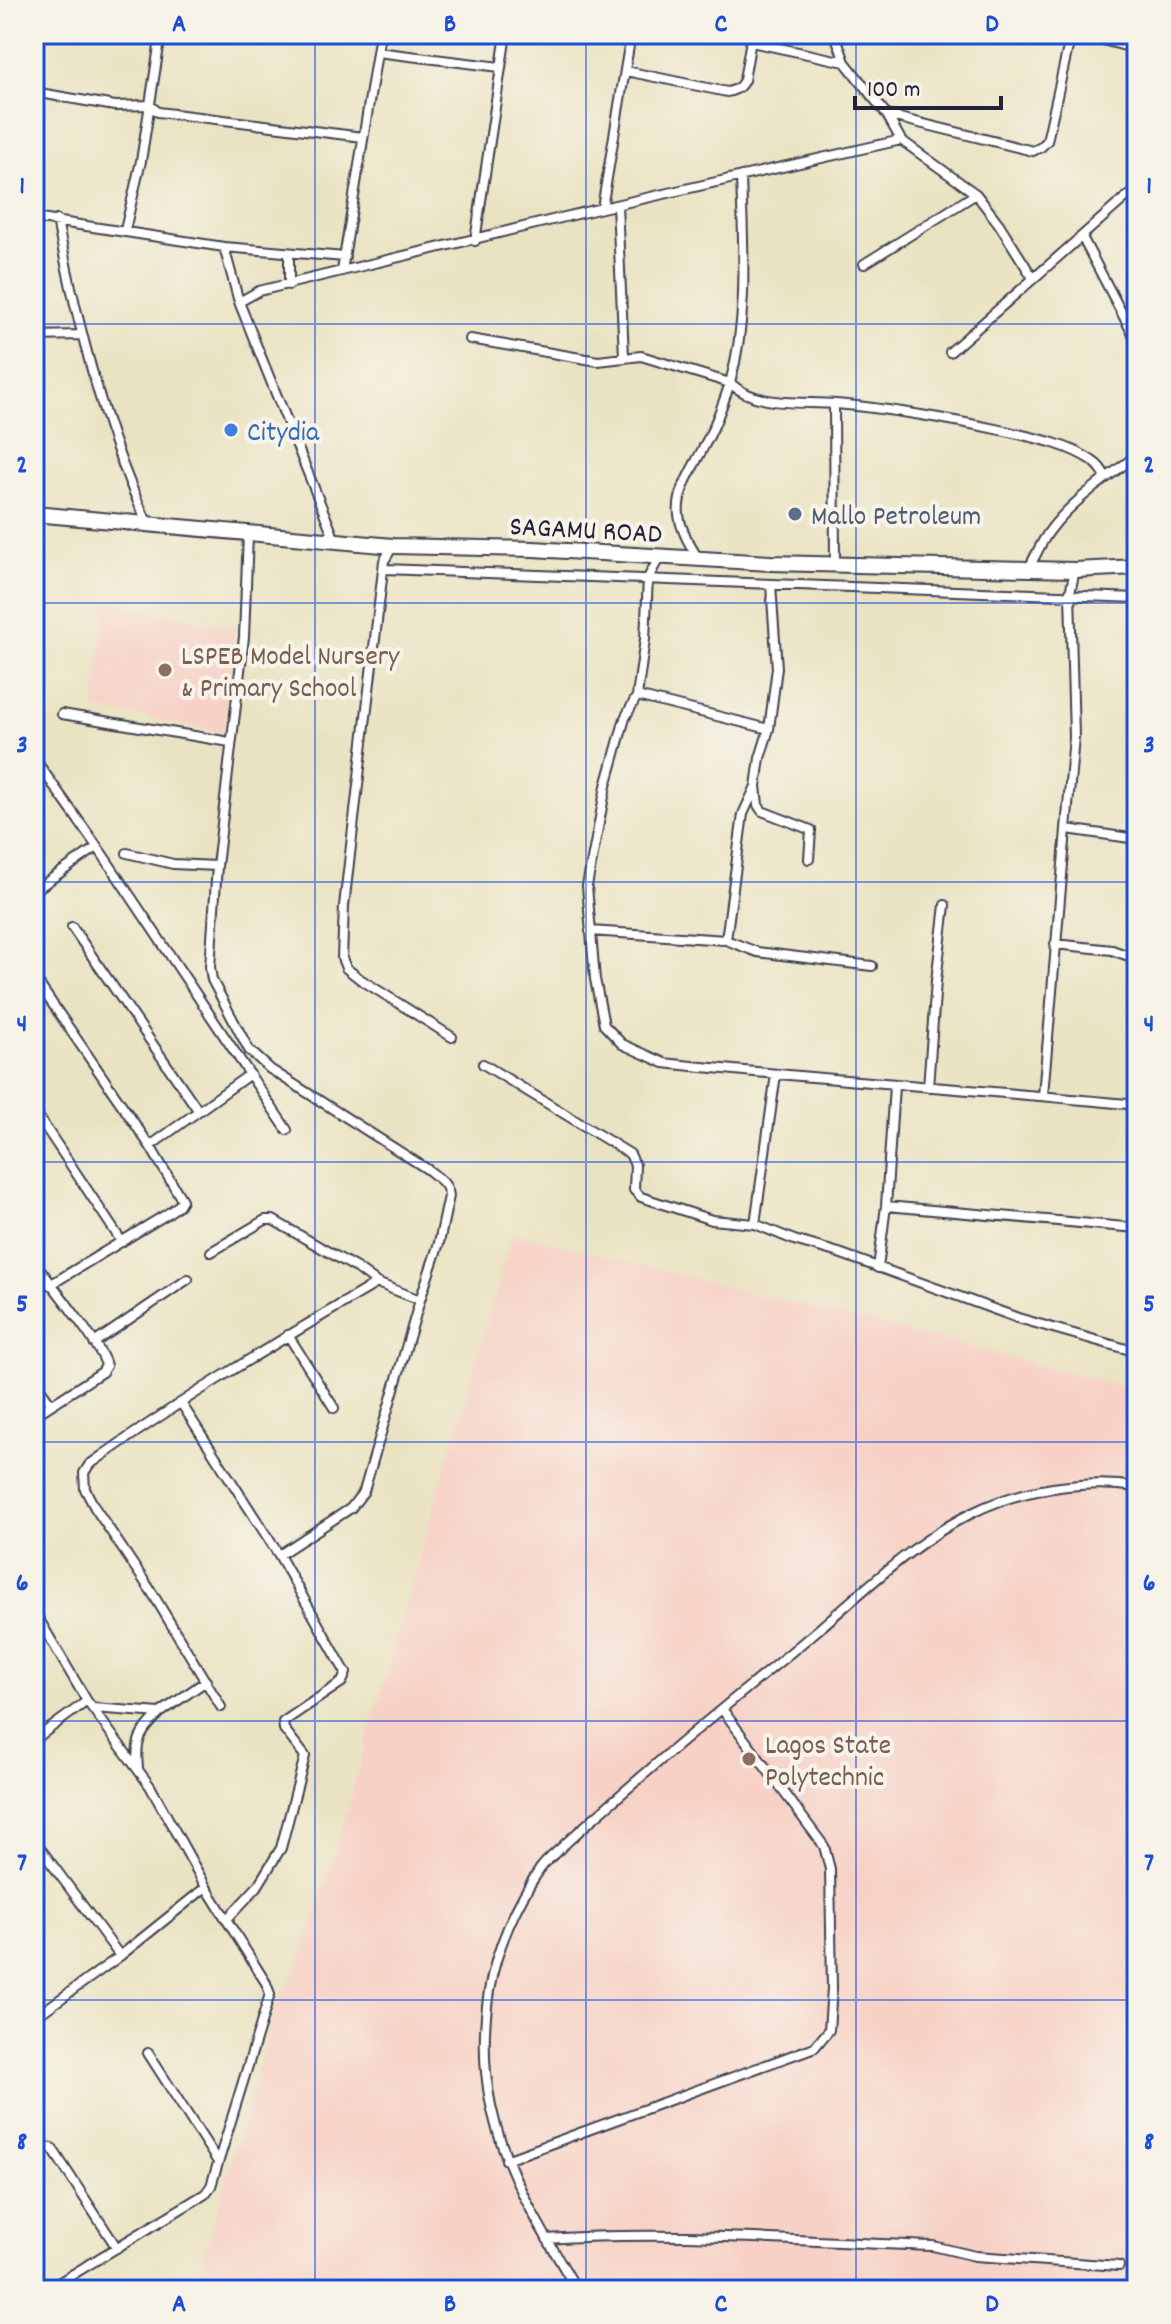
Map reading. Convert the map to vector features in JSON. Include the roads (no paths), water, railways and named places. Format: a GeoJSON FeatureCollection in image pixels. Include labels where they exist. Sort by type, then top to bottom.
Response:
{"type":"FeatureCollection","features":[{"type":"Feature","properties":{"kind":"highway","name":"SAGAMU ROAD"},"geometry":{"type":"LineString","coordinates":[[34,514],[393,546],[533,549],[699,560],[1075,570],[1137,567]]}},
{"type":"Feature","properties":{"kind":"street"},"geometry":{"type":"LineString","coordinates":[[125,230],[141,161],[161,34]]}},
{"type":"Feature","properties":{"kind":"street"},"geometry":{"type":"LineString","coordinates":[[342,271],[380,34]]}},
{"type":"Feature","properties":{"kind":"street"},"geometry":{"type":"LineString","coordinates":[[475,241],[506,34]]}},
{"type":"Feature","properties":{"kind":"street"},"geometry":{"type":"LineString","coordinates":[[602,208],[631,34]]}},
{"type":"Feature","properties":{"kind":"street"},"geometry":{"type":"LineString","coordinates":[[835,34],[845,62],[887,115],[901,140],[976,194],[1033,278]]}},
{"type":"Feature","properties":{"kind":"street"},"geometry":{"type":"LineString","coordinates":[[887,115],[1033,151],[1047,141],[1071,34]]}},
{"type":"Feature","properties":{"kind":"street"},"geometry":{"type":"LineString","coordinates":[[1079,34],[1100,36],[1137,49]]}},
{"type":"Feature","properties":{"kind":"street"},"geometry":{"type":"LineString","coordinates":[[626,71],[727,92],[741,87],[752,38],[845,62]]}},
{"type":"Feature","properties":{"kind":"street"},"geometry":{"type":"LineString","coordinates":[[377,52],[500,67]]}},
{"type":"Feature","properties":{"kind":"street"},"geometry":{"type":"LineString","coordinates":[[34,92],[115,106],[150,105],[158,112],[363,137]]}},
{"type":"Feature","properties":{"kind":"street"},"geometry":{"type":"LineString","coordinates":[[239,302],[259,291],[901,140]]}},
{"type":"Feature","properties":{"kind":"street"},"geometry":{"type":"LineString","coordinates":[[699,560],[679,517],[679,506],[691,467],[705,445],[730,383],[739,349],[744,299],[741,176]]}},
{"type":"Feature","properties":{"kind":"street"},"geometry":{"type":"LineString","coordinates":[[950,352],[1125,198],[1137,191]]}},
{"type":"Feature","properties":{"kind":"street"},"geometry":{"type":"LineString","coordinates":[[864,264],[976,194]]}},
{"type":"Feature","properties":{"kind":"street"},"geometry":{"type":"LineString","coordinates":[[617,205],[624,356]]}},
{"type":"Feature","properties":{"kind":"street"},"geometry":{"type":"LineString","coordinates":[[34,218],[224,247],[345,257]]}},
{"type":"Feature","properties":{"kind":"street"},"geometry":{"type":"LineString","coordinates":[[57,220],[82,335],[131,488],[149,526]]}},
{"type":"Feature","properties":{"kind":"street"},"geometry":{"type":"LineString","coordinates":[[1082,237],[1137,342]]}},
{"type":"Feature","properties":{"kind":"street"},"geometry":{"type":"LineString","coordinates":[[224,247],[239,302],[335,540]]}},
{"type":"Feature","properties":{"kind":"street"},"geometry":{"type":"LineString","coordinates":[[289,253],[289,285]]}},
{"type":"Feature","properties":{"kind":"street"},"geometry":{"type":"LineString","coordinates":[[34,336],[82,335]]}},
{"type":"Feature","properties":{"kind":"street"},"geometry":{"type":"LineString","coordinates":[[470,339],[598,361],[624,356],[650,358],[730,383],[740,392],[759,399],[834,404],[943,418],[1055,443],[1093,461],[1102,468],[1106,478]]}},
{"type":"Feature","properties":{"kind":"street"},"geometry":{"type":"LineString","coordinates":[[834,404],[835,563]]}},
{"type":"Feature","properties":{"kind":"street"},"geometry":{"type":"LineString","coordinates":[[1029,568],[1057,521],[1084,495],[1137,455]]}},
{"type":"Feature","properties":{"kind":"street"},"geometry":{"type":"LineString","coordinates":[[248,534],[244,637],[217,866],[210,967],[212,980],[249,1050],[270,1069],[427,1169],[449,1189],[439,1243],[364,1491],[351,1508],[279,1555]]}},
{"type":"Feature","properties":{"kind":"street"},"geometry":{"type":"LineString","coordinates":[[393,546],[384,561],[344,906],[342,958],[346,968],[360,979],[452,1037]]}},
{"type":"Feature","properties":{"kind":"street"},"geometry":{"type":"LineString","coordinates":[[659,558],[648,578],[645,639],[637,696],[625,718],[600,812],[587,886],[600,1016],[610,1033],[622,1044],[664,1063],[894,1086],[1043,1095],[1137,1105]]}},
{"type":"Feature","properties":{"kind":"street"},"geometry":{"type":"LineString","coordinates":[[385,569],[771,585],[1070,593],[1137,598]]}},
{"type":"Feature","properties":{"kind":"street"},"geometry":{"type":"LineString","coordinates":[[1043,1095],[1074,737],[1073,612],[1070,593],[1075,570]]}},
{"type":"Feature","properties":{"kind":"street"},"geometry":{"type":"LineString","coordinates":[[771,585],[778,654],[769,729],[756,786],[758,805],[762,811],[811,830],[809,859]]}},
{"type":"Feature","properties":{"kind":"street"},"geometry":{"type":"LineString","coordinates":[[637,696],[769,729]]}},
{"type":"Feature","properties":{"kind":"street"},"geometry":{"type":"LineString","coordinates":[[62,714],[230,742]]}},
{"type":"Feature","properties":{"kind":"street"},"geometry":{"type":"LineString","coordinates":[[34,758],[287,1130]]}},
{"type":"Feature","properties":{"kind":"street"},"geometry":{"type":"LineString","coordinates":[[726,940],[743,814],[756,786]]}},
{"type":"Feature","properties":{"kind":"street"},"geometry":{"type":"LineString","coordinates":[[1067,829],[1137,839]]}},
{"type":"Feature","properties":{"kind":"street"},"geometry":{"type":"LineString","coordinates":[[34,891],[97,847]]}},
{"type":"Feature","properties":{"kind":"street"},"geometry":{"type":"LineString","coordinates":[[127,853],[173,864],[217,866]]}},
{"type":"Feature","properties":{"kind":"street"},"geometry":{"type":"LineString","coordinates":[[928,1087],[945,905]]}},
{"type":"Feature","properties":{"kind":"street"},"geometry":{"type":"LineString","coordinates":[[72,927],[198,1110]]}},
{"type":"Feature","properties":{"kind":"street"},"geometry":{"type":"LineString","coordinates":[[590,931],[726,940],[757,952],[872,966]]}},
{"type":"Feature","properties":{"kind":"street"},"geometry":{"type":"LineString","coordinates":[[1055,944],[1112,950],[1137,959]]}},
{"type":"Feature","properties":{"kind":"street"},"geometry":{"type":"LineString","coordinates":[[34,977],[150,1146],[182,1200],[122,1242],[50,1285]]}},
{"type":"Feature","properties":{"kind":"street"},"geometry":{"type":"LineString","coordinates":[[483,1064],[630,1154],[635,1165],[634,1190],[641,1197],[689,1215],[755,1224],[1018,1318],[1137,1352]]}},
{"type":"Feature","properties":{"kind":"street"},"geometry":{"type":"LineString","coordinates":[[150,1146],[250,1074]]}},
{"type":"Feature","properties":{"kind":"street"},"geometry":{"type":"LineString","coordinates":[[755,1224],[776,1074]]}},
{"type":"Feature","properties":{"kind":"street"},"geometry":{"type":"LineString","coordinates":[[878,1268],[886,1206],[894,1086]]}},
{"type":"Feature","properties":{"kind":"street"},"geometry":{"type":"LineString","coordinates":[[34,1110],[122,1242]]}},
{"type":"Feature","properties":{"kind":"street"},"geometry":{"type":"LineString","coordinates":[[886,1206],[1137,1228]]}},
{"type":"Feature","properties":{"kind":"street"},"geometry":{"type":"LineString","coordinates":[[211,1252],[265,1220],[273,1220],[377,1283],[420,1300]]}},
{"type":"Feature","properties":{"kind":"street"},"geometry":{"type":"LineString","coordinates":[[34,1261],[105,1359],[106,1366],[102,1372],[34,1416]]}},
{"type":"Feature","properties":{"kind":"street"},"geometry":{"type":"LineString","coordinates":[[94,1343],[188,1279]]}},
{"type":"Feature","properties":{"kind":"street"},"geometry":{"type":"LineString","coordinates":[[221,1707],[95,1508],[82,1480],[89,1465],[181,1403],[377,1283]]}},
{"type":"Feature","properties":{"kind":"street"},"geometry":{"type":"LineString","coordinates":[[288,1335],[334,1408]]}},
{"type":"Feature","properties":{"kind":"street"},"geometry":{"type":"LineString","coordinates":[[34,1380],[51,1404]]}},
{"type":"Feature","properties":{"kind":"street"},"geometry":{"type":"LineString","coordinates":[[181,1403],[279,1555],[346,1673],[342,1682],[283,1722],[284,1729],[305,1756],[290,1819],[281,1848],[257,1887],[228,1918]]}},
{"type":"Feature","properties":{"kind":"street"},"geometry":{"type":"LineString","coordinates":[[577,2290],[506,2160],[490,2108],[485,2031],[489,1989],[499,1952],[515,1914],[541,1867],[602,1811],[889,1568],[941,1531],[973,1512],[1016,1496],[1110,1483],[1137,1487]]}},
{"type":"Feature","properties":{"kind":"street"},"geometry":{"type":"LineString","coordinates":[[34,1611],[90,1705],[171,1821],[206,1887],[228,1918],[270,1994],[211,2186],[205,2194],[47,2290]]}},
{"type":"Feature","properties":{"kind":"street"},"geometry":{"type":"LineString","coordinates":[[138,1770],[138,1738],[160,1713],[206,1681]]}},
{"type":"Feature","properties":{"kind":"street"},"geometry":{"type":"LineString","coordinates":[[34,1740],[90,1705],[160,1713]]}},
{"type":"Feature","properties":{"kind":"street"},"geometry":{"type":"LineString","coordinates":[[506,2160],[815,2047],[829,2030],[832,1988],[830,1869],[824,1846],[722,1709]]}},
{"type":"Feature","properties":{"kind":"street"},"geometry":{"type":"LineString","coordinates":[[34,1840],[120,1956]]}},
{"type":"Feature","properties":{"kind":"street"},"geometry":{"type":"LineString","coordinates":[[34,2018],[120,1956],[206,1887]]}},
{"type":"Feature","properties":{"kind":"street"},"geometry":{"type":"LineString","coordinates":[[148,2053],[218,2162]]}},
{"type":"Feature","properties":{"kind":"street"},"geometry":{"type":"LineString","coordinates":[[34,2150],[42,2146],[52,2148],[58,2155],[117,2248]]}},
{"type":"Feature","properties":{"kind":"street"},"geometry":{"type":"LineString","coordinates":[[547,2239],[601,2235],[933,2246],[975,2256],[1119,2266]]}},
{"type":"Feature","properties":{"kind":"place","name":"Citydia"},"geometry":{"type":"Point","coordinates":[231,430]}},
{"type":"Feature","properties":{"kind":"place","name":"Mallo Petroleum"},"geometry":{"type":"Point","coordinates":[795,514]}},
{"type":"Feature","properties":{"kind":"place","name":"LSPEB Model Nursery & Primary School"},"geometry":{"type":"Point","coordinates":[165,670]}},
{"type":"Feature","properties":{"kind":"place","name":"Lagos State Polytechnic"},"geometry":{"type":"Point","coordinates":[749,1759]}}]}
